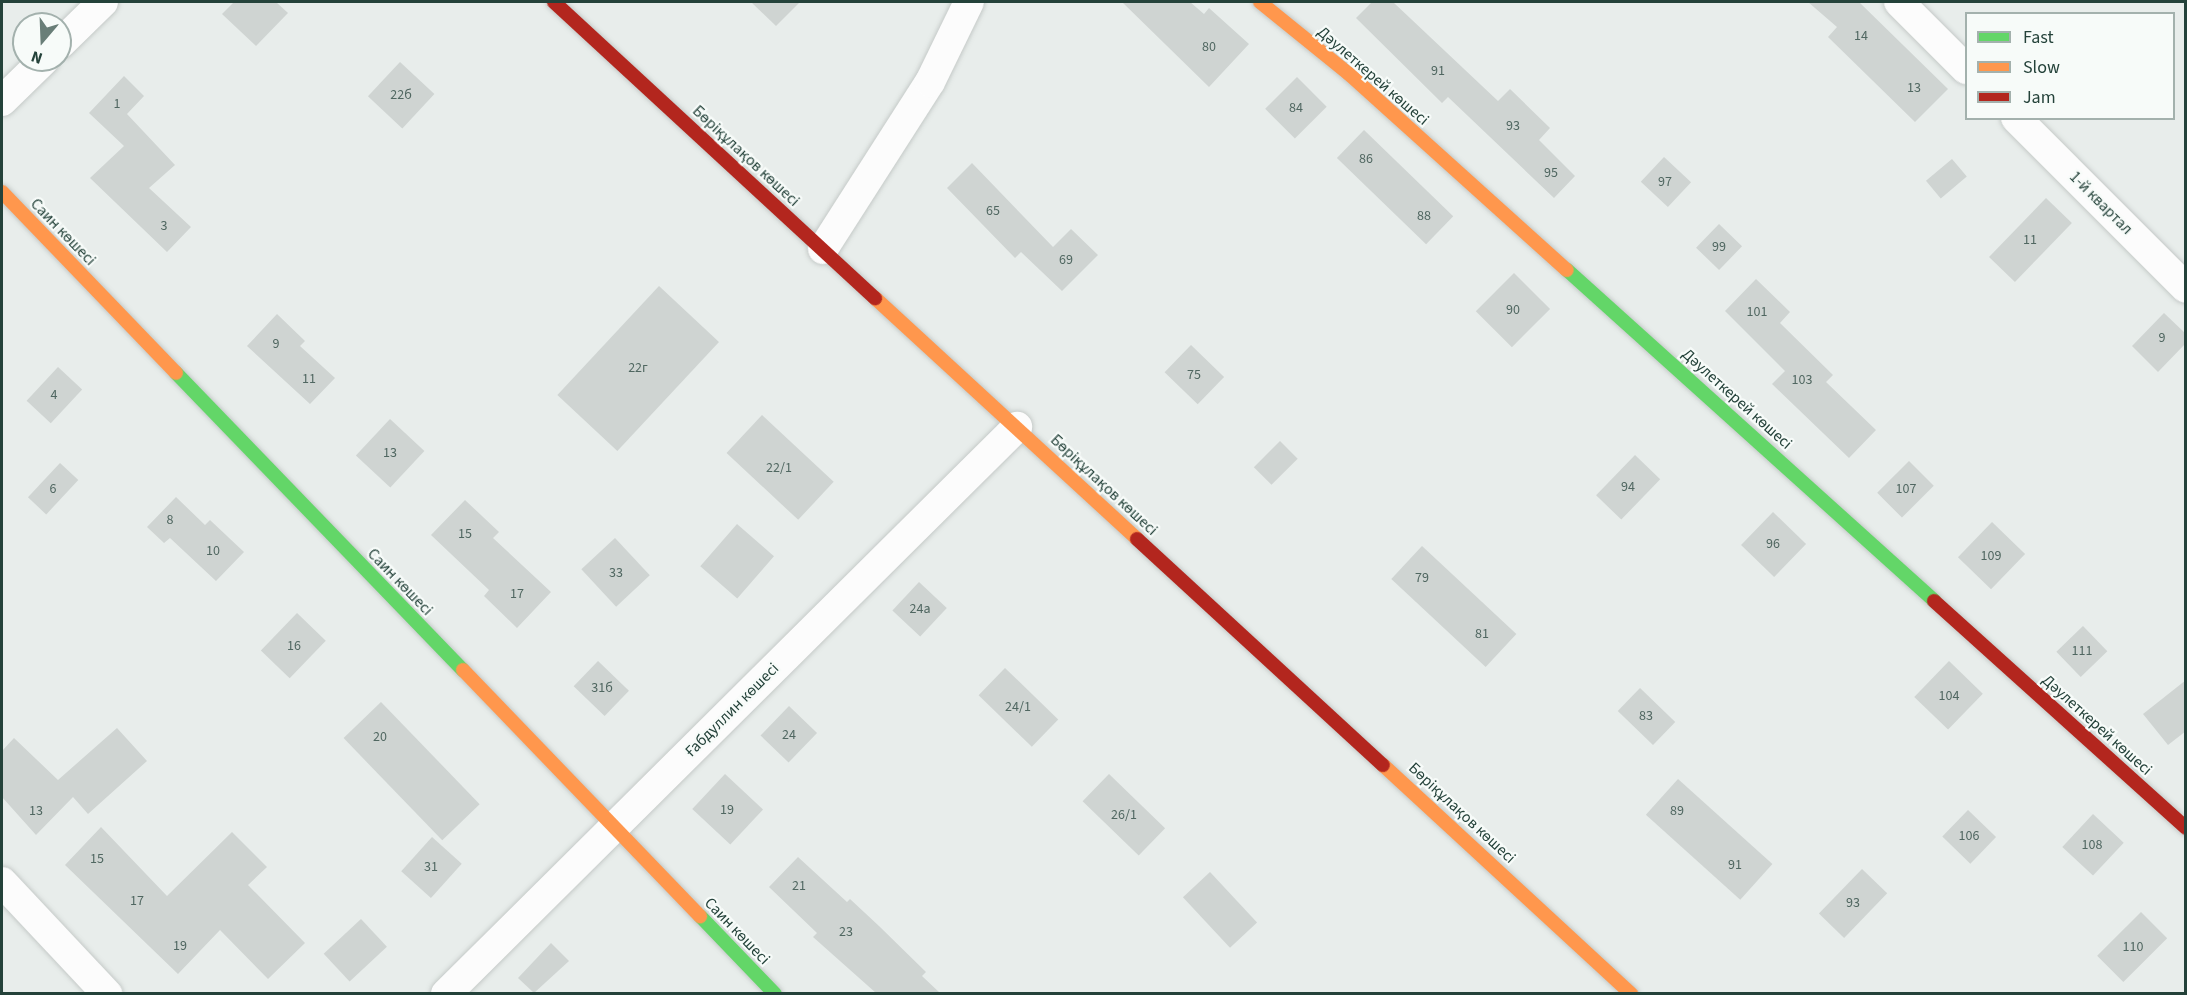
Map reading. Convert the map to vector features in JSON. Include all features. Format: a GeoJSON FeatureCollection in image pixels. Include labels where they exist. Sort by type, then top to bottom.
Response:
{"type":"FeatureCollection","features":[{"type":"Feature","properties":{"kind":"street"},"geometry":{"type":"LineString","coordinates":[[72,33],[104,2]]}},
{"type":"Feature","properties":{"kind":"street","name":"Бөріқұлақов көшесі"},"geometry":{"type":"LineString","coordinates":[[554,2],[1631,993]]}},
{"type":"Feature","properties":{"kind":"street"},"geometry":{"type":"LineString","coordinates":[[823,249],[930,81],[969,2]]}},
{"type":"Feature","properties":{"kind":"street","name":"Дәулеткерей көшесі"},"geometry":{"type":"LineString","coordinates":[[1260,2],[1366,89],[2186,828]]}},
{"type":"Feature","properties":{"kind":"street"},"geometry":{"type":"LineString","coordinates":[[1899,2],[1965,68]]}},
{"type":"Feature","properties":{"kind":"street"},"geometry":{"type":"LineString","coordinates":[[2,102],[32,72]]}},
{"type":"Feature","properties":{"kind":"street","name":"1-й квартал"},"geometry":{"type":"LineString","coordinates":[[2018,120],[2186,288]]}},
{"type":"Feature","properties":{"kind":"street","name":"Саин көшесі"},"geometry":{"type":"LineString","coordinates":[[2,192],[613,828],[775,993]]}},
{"type":"Feature","properties":{"kind":"street","name":"Ғабдуллин көшесі"},"geometry":{"type":"LineString","coordinates":[[446,993],[1017,427]]}},
{"type":"Feature","properties":{"kind":"street"},"geometry":{"type":"LineString","coordinates":[[2,882],[107,993]]}},
{"type":"Feature","properties":{"kind":"building"},"geometry":{"type":"Polygon","coordinates":[[[234,2],[276,2],[288,13],[256,46],[222,14],[234,2]]]}},
{"type":"Feature","properties":{"kind":"building"},"geometry":{"type":"Polygon","coordinates":[[[751,2],[800,2],[776,26],[751,2]]]}},
{"type":"Feature","properties":{"kind":"building"},"geometry":{"type":"Polygon","coordinates":[[[1122,2],[1190,2],[1204,14],[1209,8],[1249,44],[1209,87],[1122,2]]]}},
{"type":"Feature","properties":{"kind":"building"},"geometry":{"type":"Polygon","coordinates":[[[1372,2],[1393,2],[1498,101],[1510,89],[1550,128],[1539,140],[1575,176],[1554,198],[1448,97],[1442,103],[1356,18],[1372,2]]]}},
{"type":"Feature","properties":{"kind":"building"},"geometry":{"type":"Polygon","coordinates":[[[1808,2],[1859,2],[1948,89],[1915,122],[1828,37],[1837,27],[1808,2]]]}},
{"type":"Feature","properties":{"kind":"building"},"geometry":{"type":"Polygon","coordinates":[[[400,62],[434,94],[402,128],[368,96],[400,62]]]}},
{"type":"Feature","properties":{"kind":"building"},"geometry":{"type":"Polygon","coordinates":[[[124,76],[144,96],[127,114],[175,165],[149,188],[191,227],[167,252],[90,178],[124,146],[89,113],[124,76]]]}},
{"type":"Feature","properties":{"kind":"building"},"geometry":{"type":"Polygon","coordinates":[[[1297,77],[1327,107],[1295,139],[1265,109],[1297,77]]]}},
{"type":"Feature","properties":{"kind":"building"},"geometry":{"type":"Polygon","coordinates":[[[1364,130],[1453,216],[1426,244],[1337,158],[1364,130]]]}},
{"type":"Feature","properties":{"kind":"building"},"geometry":{"type":"Polygon","coordinates":[[[1664,157],[1691,182],[1668,207],[1641,182],[1664,157]]]}},
{"type":"Feature","properties":{"kind":"building"},"geometry":{"type":"Polygon","coordinates":[[[1952,159],[1967,177],[1941,198],[1926,181],[1952,159]]]}},
{"type":"Feature","properties":{"kind":"building"},"geometry":{"type":"Polygon","coordinates":[[[972,163],[1053,247],[1071,229],[1098,255],[1062,291],[1021,252],[1015,258],[947,188],[972,163]]]}},
{"type":"Feature","properties":{"kind":"building"},"geometry":{"type":"Polygon","coordinates":[[[2046,198],[2072,223],[2015,282],[1989,257],[2046,198]]]}},
{"type":"Feature","properties":{"kind":"building"},"geometry":{"type":"Polygon","coordinates":[[[1719,224],[1742,246],[1719,270],[1696,248],[1719,224]]]}},
{"type":"Feature","properties":{"kind":"building"},"geometry":{"type":"Polygon","coordinates":[[[1514,273],[1550,309],[1512,347],[1476,311],[1514,273]]]}},
{"type":"Feature","properties":{"kind":"building"},"geometry":{"type":"Polygon","coordinates":[[[1756,279],[1790,312],[1780,323],[1833,375],[1826,382],[1876,430],[1849,458],[1772,384],[1785,371],[1725,311],[1756,279]]]}},
{"type":"Feature","properties":{"kind":"building"},"geometry":{"type":"Polygon","coordinates":[[[659,286],[719,342],[617,451],[557,395],[659,286]]]}},
{"type":"Feature","properties":{"kind":"building"},"geometry":{"type":"Polygon","coordinates":[[[2164,313],[2186,334],[2186,343],[2158,372],[2132,346],[2164,313]]]}},
{"type":"Feature","properties":{"kind":"building"},"geometry":{"type":"Polygon","coordinates":[[[277,314],[305,341],[300,346],[335,378],[310,404],[247,346],[277,314]]]}},
{"type":"Feature","properties":{"kind":"building"},"geometry":{"type":"Polygon","coordinates":[[[1191,345],[1224,377],[1198,404],[1165,372],[1191,345]]]}},
{"type":"Feature","properties":{"kind":"building"},"geometry":{"type":"Polygon","coordinates":[[[58,367],[82,390],[51,423],[27,401],[58,367]]]}},
{"type":"Feature","properties":{"kind":"building"},"geometry":{"type":"Polygon","coordinates":[[[762,415],[834,482],[798,520],[727,453],[762,415]]]}},
{"type":"Feature","properties":{"kind":"building"},"geometry":{"type":"Polygon","coordinates":[[[390,419],[424,451],[390,488],[356,456],[390,419]]]}},
{"type":"Feature","properties":{"kind":"building"},"geometry":{"type":"Polygon","coordinates":[[[1280,441],[1298,459],[1272,485],[1254,467],[1280,441]]]}},
{"type":"Feature","properties":{"kind":"building"},"geometry":{"type":"Polygon","coordinates":[[[1635,455],[1660,479],[1621,520],[1596,495],[1635,455]]]}},
{"type":"Feature","properties":{"kind":"building"},"geometry":{"type":"Polygon","coordinates":[[[1909,461],[1934,486],[1902,518],[1877,493],[1909,461]]]}},
{"type":"Feature","properties":{"kind":"building"},"geometry":{"type":"Polygon","coordinates":[[[60,463],[78,480],[46,514],[28,497],[60,463]]]}},
{"type":"Feature","properties":{"kind":"building"},"geometry":{"type":"Polygon","coordinates":[[[176,497],[205,525],[210,520],[244,552],[216,581],[170,538],[164,543],[147,527],[176,497]]]}},
{"type":"Feature","properties":{"kind":"building"},"geometry":{"type":"Polygon","coordinates":[[[465,500],[499,532],[493,538],[551,592],[517,628],[484,596],[489,590],[431,535],[465,500]]]}},
{"type":"Feature","properties":{"kind":"building"},"geometry":{"type":"Polygon","coordinates":[[[1773,512],[1806,544],[1774,577],[1741,545],[1773,512]]]}},
{"type":"Feature","properties":{"kind":"building"},"geometry":{"type":"Polygon","coordinates":[[[1992,522],[2025,554],[1991,589],[1958,557],[1992,522]]]}},
{"type":"Feature","properties":{"kind":"building"},"geometry":{"type":"Polygon","coordinates":[[[737,524],[774,556],[737,598],[700,566],[737,524]]]}},
{"type":"Feature","properties":{"kind":"building"},"geometry":{"type":"Polygon","coordinates":[[[615,538],[650,575],[616,607],[581,569],[615,538]]]}},
{"type":"Feature","properties":{"kind":"building"},"geometry":{"type":"Polygon","coordinates":[[[1422,546],[1516,634],[1486,667],[1391,579],[1422,546]]]}},
{"type":"Feature","properties":{"kind":"building"},"geometry":{"type":"Polygon","coordinates":[[[919,582],[947,608],[920,636],[892,611],[919,582]]]}},
{"type":"Feature","properties":{"kind":"building"},"geometry":{"type":"Polygon","coordinates":[[[297,613],[326,641],[290,678],[261,650],[297,613]]]}},
{"type":"Feature","properties":{"kind":"building"},"geometry":{"type":"Polygon","coordinates":[[[2083,626],[2107,651],[2081,677],[2056,652],[2083,626]]]}},
{"type":"Feature","properties":{"kind":"building"},"geometry":{"type":"Polygon","coordinates":[[[598,661],[629,691],[605,716],[574,686],[598,661]]]}},
{"type":"Feature","properties":{"kind":"building"},"geometry":{"type":"Polygon","coordinates":[[[1949,661],[1983,694],[1948,730],[1914,697],[1949,661]]]}},
{"type":"Feature","properties":{"kind":"building"},"geometry":{"type":"Polygon","coordinates":[[[1005,668],[1058,719],[1032,747],[979,695],[1005,668]]]}},
{"type":"Feature","properties":{"kind":"building"},"geometry":{"type":"Polygon","coordinates":[[[2186,680],[2186,731],[2168,745],[2143,714],[2186,680]]]}},
{"type":"Feature","properties":{"kind":"building"},"geometry":{"type":"Polygon","coordinates":[[[1640,688],[1675,722],[1653,745],[1618,711],[1640,688]]]}},
{"type":"Feature","properties":{"kind":"building"},"geometry":{"type":"Polygon","coordinates":[[[381,702],[480,804],[442,840],[344,738],[381,702]]]}},
{"type":"Feature","properties":{"kind":"building"},"geometry":{"type":"Polygon","coordinates":[[[789,706],[817,733],[789,763],[761,735],[789,706]]]}},
{"type":"Feature","properties":{"kind":"building"},"geometry":{"type":"Polygon","coordinates":[[[117,728],[147,761],[88,814],[73,797],[36,835],[2,797],[2,751],[14,738],[58,780],[117,728]]]}},
{"type":"Feature","properties":{"kind":"building"},"geometry":{"type":"Polygon","coordinates":[[[725,774],[763,809],[730,845],[692,809],[725,774]]]}},
{"type":"Feature","properties":{"kind":"building"},"geometry":{"type":"Polygon","coordinates":[[[1109,774],[1165,828],[1139,856],[1083,801],[1109,774]]]}},
{"type":"Feature","properties":{"kind":"building"},"geometry":{"type":"Polygon","coordinates":[[[1678,779],[1772,864],[1740,900],[1646,815],[1678,779]]]}},
{"type":"Feature","properties":{"kind":"building"},"geometry":{"type":"Polygon","coordinates":[[[1968,810],[1996,837],[1970,864],[1942,837],[1968,810]]]}},
{"type":"Feature","properties":{"kind":"building"},"geometry":{"type":"Polygon","coordinates":[[[2093,814],[2124,843],[2093,876],[2062,847],[2093,814]]]}},
{"type":"Feature","properties":{"kind":"building"},"geometry":{"type":"Polygon","coordinates":[[[101,827],[167,896],[232,832],[267,867],[248,885],[305,943],[268,979],[220,930],[178,974],[65,865],[101,827]]]}},
{"type":"Feature","properties":{"kind":"building"},"geometry":{"type":"Polygon","coordinates":[[[432,837],[462,864],[431,898],[401,871],[432,837]]]}},
{"type":"Feature","properties":{"kind":"building"},"geometry":{"type":"Polygon","coordinates":[[[798,857],[847,902],[850,899],[879,926],[926,972],[922,976],[940,993],[876,993],[813,937],[817,933],[769,887],[798,857]]]}},
{"type":"Feature","properties":{"kind":"building"},"geometry":{"type":"Polygon","coordinates":[[[1862,869],[1887,893],[1844,938],[1819,914],[1862,869]]]}},
{"type":"Feature","properties":{"kind":"building"},"geometry":{"type":"Polygon","coordinates":[[[1210,872],[1257,922],[1230,948],[1183,897],[1210,872]]]}},
{"type":"Feature","properties":{"kind":"building"},"geometry":{"type":"Polygon","coordinates":[[[2141,912],[2167,938],[2123,982],[2097,956],[2141,912]]]}},
{"type":"Feature","properties":{"kind":"building"},"geometry":{"type":"Polygon","coordinates":[[[361,919],[387,947],[350,982],[324,954],[361,919]]]}},
{"type":"Feature","properties":{"kind":"building"},"geometry":{"type":"Polygon","coordinates":[[[551,943],[569,961],[534,993],[518,978],[551,943]]]}},
{"type":"Feature","properties":{"kind":"traffic: fast"},"geometry":{"type":"LineString","coordinates":[[1567,270],[1934,601]]}},
{"type":"Feature","properties":{"kind":"traffic: fast"},"geometry":{"type":"LineString","coordinates":[[176,373],[463,670]]}},
{"type":"Feature","properties":{"kind":"traffic: fast"},"geometry":{"type":"LineString","coordinates":[[700,916],[775,994]]}},
{"type":"Feature","properties":{"kind":"traffic: slow"},"geometry":{"type":"LineString","coordinates":[[1260,2],[1349,74],[1567,270]]}},
{"type":"Feature","properties":{"kind":"traffic: slow"},"geometry":{"type":"LineString","coordinates":[[2,192],[176,373]]}},
{"type":"Feature","properties":{"kind":"traffic: slow"},"geometry":{"type":"LineString","coordinates":[[875,298],[1137,539]]}},
{"type":"Feature","properties":{"kind":"traffic: slow"},"geometry":{"type":"LineString","coordinates":[[463,670],[700,916]]}},
{"type":"Feature","properties":{"kind":"traffic: slow"},"geometry":{"type":"LineString","coordinates":[[1383,765],[1631,994]]}},
{"type":"Feature","properties":{"kind":"traffic: jam"},"geometry":{"type":"LineString","coordinates":[[554,2],[875,298]]}},
{"type":"Feature","properties":{"kind":"traffic: jam"},"geometry":{"type":"LineString","coordinates":[[1137,539],[1383,765]]}},
{"type":"Feature","properties":{"kind":"traffic: jam"},"geometry":{"type":"LineString","coordinates":[[1934,601],[2186,828]]}}]}
